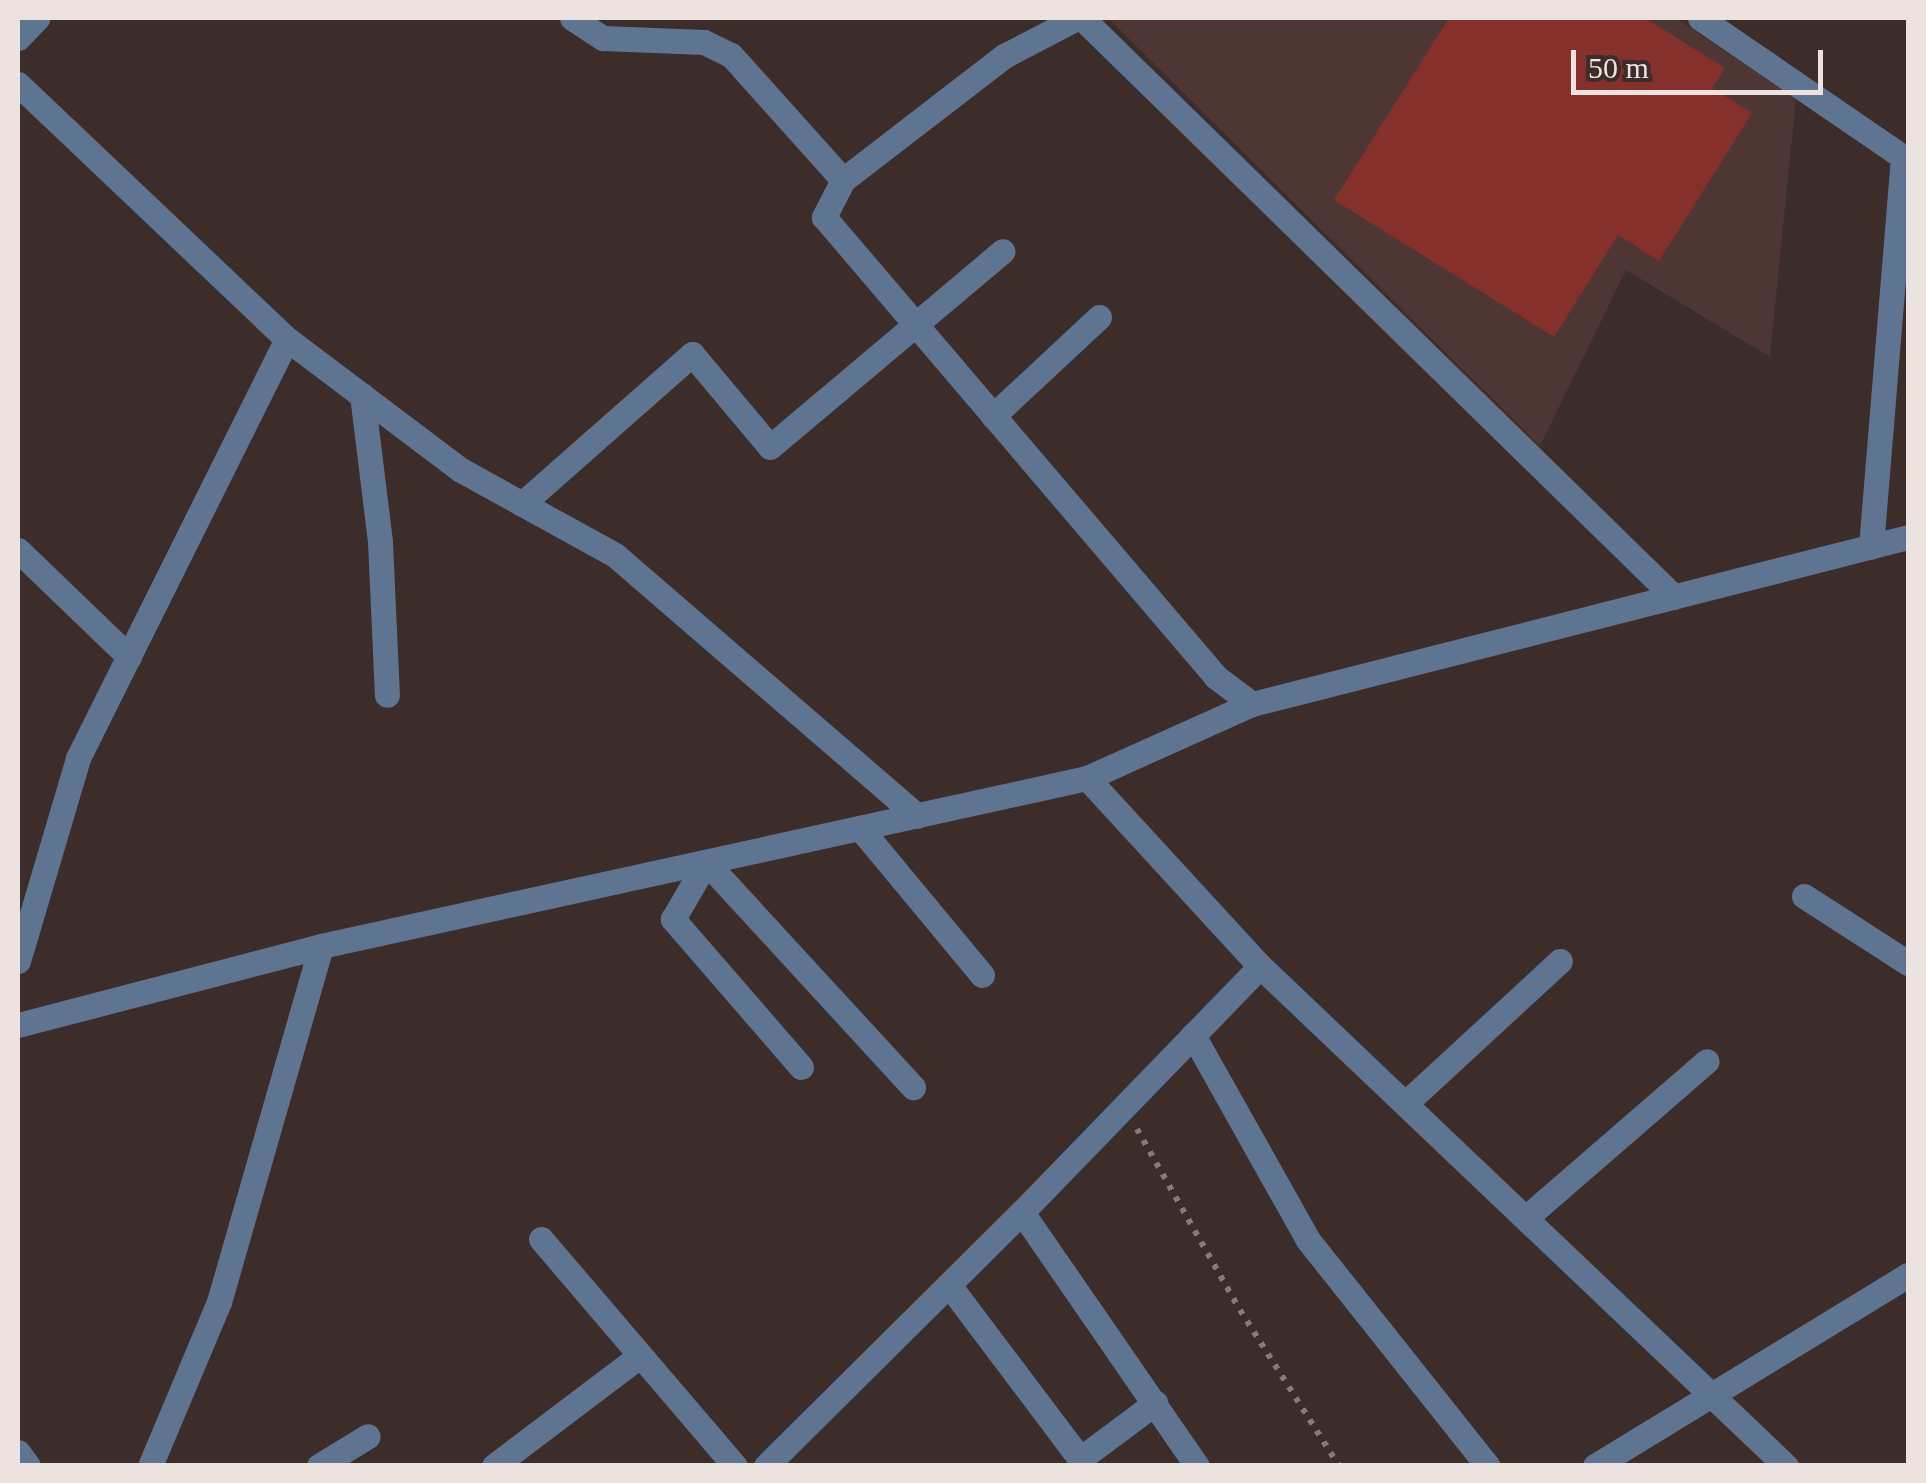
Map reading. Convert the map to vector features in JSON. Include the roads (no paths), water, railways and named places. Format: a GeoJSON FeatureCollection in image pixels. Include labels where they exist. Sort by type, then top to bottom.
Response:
{"type":"FeatureCollection","features":[{"type":"Feature","properties":{"kind":"street"},"geometry":{"type":"LineString","coordinates":[[18,38],[37,18]]}},
{"type":"Feature","properties":{"kind":"street"},"geometry":{"type":"LineString","coordinates":[[572,18],[603,38],[704,42],[731,55],[842,180]]}},
{"type":"Feature","properties":{"kind":"street"},"geometry":{"type":"LineString","coordinates":[[1252,704],[1216,677],[824,217],[842,180],[1004,56],[1079,18],[1674,597]]}},
{"type":"Feature","properties":{"kind":"street"},"geometry":{"type":"LineString","coordinates":[[1700,18],[1903,156],[1871,547]]}},
{"type":"Feature","properties":{"kind":"street"},"geometry":{"type":"LineString","coordinates":[[18,84],[287,339],[461,470],[615,555],[917,816]]}},
{"type":"Feature","properties":{"kind":"street"},"geometry":{"type":"LineString","coordinates":[[522,504],[692,354],[770,448],[1003,252]]}},
{"type":"Feature","properties":{"kind":"street"},"geometry":{"type":"LineString","coordinates":[[993,416],[1100,317]]}},
{"type":"Feature","properties":{"kind":"street"},"geometry":{"type":"LineString","coordinates":[[18,961],[78,758],[287,339]]}},
{"type":"Feature","properties":{"kind":"street"},"geometry":{"type":"LineString","coordinates":[[362,395],[380,542],[387,696]]}},
{"type":"Feature","properties":{"kind":"street"},"geometry":{"type":"LineString","coordinates":[[18,1025],[321,946],[1087,778],[1252,704],[1908,537]]}},
{"type":"Feature","properties":{"kind":"street"},"geometry":{"type":"LineString","coordinates":[[18,550],[129,657]]}},
{"type":"Feature","properties":{"kind":"street"},"geometry":{"type":"LineString","coordinates":[[1087,778],[1260,966],[1529,1216],[1786,1466]]}},
{"type":"Feature","properties":{"kind":"street"},"geometry":{"type":"LineString","coordinates":[[860,828],[982,975]]}},
{"type":"Feature","properties":{"kind":"street"},"geometry":{"type":"LineString","coordinates":[[706,862],[672,920],[801,1067]]}},
{"type":"Feature","properties":{"kind":"street"},"geometry":{"type":"LineString","coordinates":[[706,862],[913,1087]]}},
{"type":"Feature","properties":{"kind":"street"},"geometry":{"type":"LineString","coordinates":[[1804,896],[1908,964]]}},
{"type":"Feature","properties":{"kind":"street"},"geometry":{"type":"LineString","coordinates":[[150,1466],[219,1302],[321,946]]}},
{"type":"Feature","properties":{"kind":"street"},"geometry":{"type":"LineString","coordinates":[[1407,1102],[1560,961]]}},
{"type":"Feature","properties":{"kind":"street"},"geometry":{"type":"LineString","coordinates":[[766,1466],[950,1285],[1260,966]]}},
{"type":"Feature","properties":{"kind":"street"},"geometry":{"type":"LineString","coordinates":[[1193,1036],[1308,1240],[1488,1466]]}},
{"type":"Feature","properties":{"kind":"street"},"geometry":{"type":"LineString","coordinates":[[1529,1216],[1707,1061]]}},
{"type":"Feature","properties":{"kind":"street"},"geometry":{"type":"LineString","coordinates":[[1022,1212],[1197,1466]]}},
{"type":"Feature","properties":{"kind":"street"},"geometry":{"type":"LineString","coordinates":[[541,1239],[637,1358],[735,1466]]}},
{"type":"Feature","properties":{"kind":"street"},"geometry":{"type":"LineString","coordinates":[[1595,1466],[1908,1275]]}},
{"type":"Feature","properties":{"kind":"street"},"geometry":{"type":"LineString","coordinates":[[950,1285],[1080,1458],[1155,1404]]}},
{"type":"Feature","properties":{"kind":"street"},"geometry":{"type":"LineString","coordinates":[[494,1466],[637,1358]]}},
{"type":"Feature","properties":{"kind":"street"},"geometry":{"type":"LineString","coordinates":[[319,1466],[368,1436]]}},
{"type":"Feature","properties":{"kind":"street"},"geometry":{"type":"LineString","coordinates":[[18,1452],[28,1466]]}}]}
